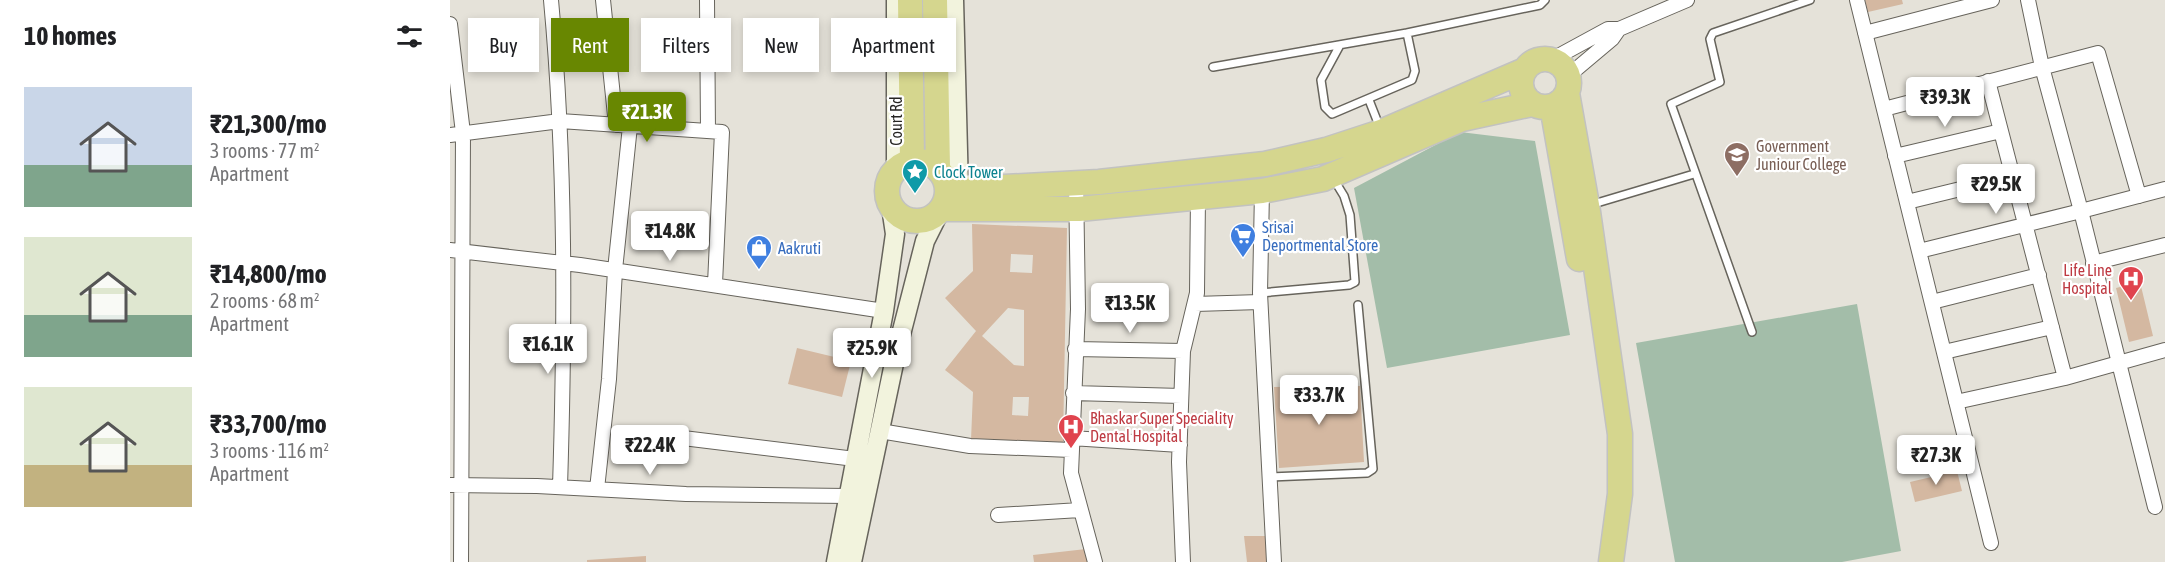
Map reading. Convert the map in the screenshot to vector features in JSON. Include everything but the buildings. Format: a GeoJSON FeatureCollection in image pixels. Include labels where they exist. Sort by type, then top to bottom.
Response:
{"type":"FeatureCollection","features":[{"type":"Feature","properties":{"kind":"highway"},"geometry":{"type":"LineString","coordinates":[[910,0],[904,165],[887,187],[891,207],[904,219],[914,222],[923,222],[945,194],[935,0]]}},
{"type":"Feature","properties":{"kind":"highway"},"geometry":{"type":"LineString","coordinates":[[945,194],[1078,209],[1262,191],[1385,141],[1525,70],[1536,61],[1554,88],[1587,206],[1620,434],[1620,494],[1611,562]]}},
{"type":"Feature","properties":{"kind":"highway"},"geometry":{"type":"LineString","coordinates":[[1525,70],[1522,77],[1522,92],[1554,88]]}},
{"type":"Feature","properties":{"kind":"highway"},"geometry":{"type":"LineString","coordinates":[[1385,141],[1462,119],[1554,88]]}},
{"type":"Feature","properties":{"kind":"highway"},"geometry":{"type":"LineString","coordinates":[[1554,88],[1605,441],[1606,491],[1597,562]]}},
{"type":"Feature","properties":{"kind":"highway"},"geometry":{"type":"LineString","coordinates":[[945,194],[1265,164],[1329,163]]}},
{"type":"Feature","properties":{"kind":"highway"},"geometry":{"type":"LineString","coordinates":[[904,165],[931,164],[945,194]]}},
{"type":"Feature","properties":{"kind":"main road","name":"Court Rd"},"geometry":{"type":"LineString","coordinates":[[896,0],[904,165]]}},
{"type":"Feature","properties":{"kind":"main road"},"geometry":{"type":"LineString","coordinates":[[852,562],[896,354],[926,241],[945,194],[954,0]]}},
{"type":"Feature","properties":{"kind":"main road"},"geometry":{"type":"LineString","coordinates":[[836,562],[884,311],[895,234],[891,207]]}},
{"type":"Feature","properties":{"kind":"street"},"geometry":{"type":"LineString","coordinates":[[551,0],[560,121],[561,263],[565,318],[560,487]]}},
{"type":"Feature","properties":{"kind":"street"},"geometry":{"type":"LineString","coordinates":[[603,0],[616,125]]}},
{"type":"Feature","properties":{"kind":"street"},"geometry":{"type":"LineString","coordinates":[[708,0],[708,131]]}},
{"type":"Feature","properties":{"kind":"street"},"geometry":{"type":"LineString","coordinates":[[1554,88],[1608,29],[1619,29],[1687,0]]}},
{"type":"Feature","properties":{"kind":"street"},"geometry":{"type":"LineString","coordinates":[[1857,0],[1991,543]]}},
{"type":"Feature","properties":{"kind":"street"},"geometry":{"type":"LineString","coordinates":[[1865,33],[1992,0]]}},
{"type":"Feature","properties":{"kind":"street"},"geometry":{"type":"LineString","coordinates":[[2028,0],[2042,67],[2155,507]]}},
{"type":"Feature","properties":{"kind":"street"},"geometry":{"type":"LineString","coordinates":[[450,24],[456,134],[456,485],[462,562]]}},
{"type":"Feature","properties":{"kind":"street"},"geometry":{"type":"LineString","coordinates":[[1554,88],[1612,39],[1619,29]]}},
{"type":"Feature","properties":{"kind":"street"},"geometry":{"type":"LineString","coordinates":[[1884,109],[2098,53],[2139,196]]}},
{"type":"Feature","properties":{"kind":"street"},"geometry":{"type":"LineString","coordinates":[[1988,81],[2066,378]]}},
{"type":"Feature","properties":{"kind":"street"},"geometry":{"type":"LineString","coordinates":[[456,134],[560,121],[722,132],[715,284]]}},
{"type":"Feature","properties":{"kind":"street"},"geometry":{"type":"LineString","coordinates":[[597,489],[609,379],[615,270],[630,126]]}},
{"type":"Feature","properties":{"kind":"street"},"geometry":{"type":"LineString","coordinates":[[1895,156],[2001,131]]}},
{"type":"Feature","properties":{"kind":"street"},"geometry":{"type":"LineString","coordinates":[[1907,201],[2014,176]]}},
{"type":"Feature","properties":{"kind":"street"},"geometry":{"type":"LineString","coordinates":[[1076,182],[1078,209],[1071,473],[1095,562]]}},
{"type":"Feature","properties":{"kind":"street"},"geometry":{"type":"LineString","coordinates":[[1919,251],[2165,189]]}},
{"type":"Feature","properties":{"kind":"street"},"geometry":{"type":"LineString","coordinates":[[1262,191],[1260,298],[1274,562]]}},
{"type":"Feature","properties":{"kind":"street"},"geometry":{"type":"LineString","coordinates":[[1183,562],[1181,396],[1183,351],[1195,304],[1198,197]]}},
{"type":"Feature","properties":{"kind":"street"},"geometry":{"type":"LineString","coordinates":[[2093,263],[2165,245]]}},
{"type":"Feature","properties":{"kind":"street"},"geometry":{"type":"LineString","coordinates":[[457,251],[715,284],[884,311]]}},
{"type":"Feature","properties":{"kind":"street"},"geometry":{"type":"LineString","coordinates":[[1932,302],[2039,275]]}},
{"type":"Feature","properties":{"kind":"street"},"geometry":{"type":"LineString","coordinates":[[1195,304],[1260,298]]}},
{"type":"Feature","properties":{"kind":"street"},"geometry":{"type":"LineString","coordinates":[[1944,352],[2052,327]]}},
{"type":"Feature","properties":{"kind":"street"},"geometry":{"type":"LineString","coordinates":[[1075,349],[1183,351]]}},
{"type":"Feature","properties":{"kind":"street"},"geometry":{"type":"LineString","coordinates":[[1956,402],[2066,378],[2165,350]]}},
{"type":"Feature","properties":{"kind":"street"},"geometry":{"type":"LineString","coordinates":[[1073,393],[1181,396]]}},
{"type":"Feature","properties":{"kind":"street"},"geometry":{"type":"LineString","coordinates":[[880,431],[970,446],[1180,445]]}},
{"type":"Feature","properties":{"kind":"street"},"geometry":{"type":"LineString","coordinates":[[683,438],[855,459]]}},
{"type":"Feature","properties":{"kind":"street"},"geometry":{"type":"LineString","coordinates":[[456,485],[560,487],[686,494],[848,496]]}},
{"type":"Feature","properties":{"kind":"street"},"geometry":{"type":"LineString","coordinates":[[998,515],[1080,510]]}},
{"type":"Feature","properties":{"kind":"lane"},"geometry":{"type":"LineString","coordinates":[[1213,67],[1407,33],[1540,5],[1545,0]]}},
{"type":"Feature","properties":{"kind":"lane"},"geometry":{"type":"LineString","coordinates":[[1752,332],[1671,105],[1672,102],[1720,82],[1710,35],[1810,0]]}},
{"type":"Feature","properties":{"kind":"lane"},"geometry":{"type":"LineString","coordinates":[[1340,45],[1320,80],[1328,112],[1337,113],[1412,80],[1415,71],[1407,33]]}},
{"type":"Feature","properties":{"kind":"lane"},"geometry":{"type":"LineString","coordinates":[[1369,100],[1385,141]]}},
{"type":"Feature","properties":{"kind":"lane"},"geometry":{"type":"LineString","coordinates":[[1260,298],[1349,285],[1355,282],[1350,215],[1329,163]]}},
{"type":"Feature","properties":{"kind":"lane"},"geometry":{"type":"LineString","coordinates":[[1587,206],[1694,174]]}},
{"type":"Feature","properties":{"kind":"lane"},"geometry":{"type":"LineString","coordinates":[[1270,477],[1367,473],[1373,469],[1358,305]]}},
{"type":"Feature","properties":{"kind":"green space"},"geometry":{"type":"Polygon","coordinates":[[[1460,132],[1535,141],[1570,335],[1387,368],[1354,188],[1460,132]]]}},
{"type":"Feature","properties":{"kind":"green space"},"geometry":{"type":"Polygon","coordinates":[[[1857,304],[1901,551],[1842,562],[1675,562],[1636,343],[1857,304]]]}},
{"type":"Feature","properties":{"kind":"place","name":"Government Juniour College"},"geometry":{"type":"Point","coordinates":[1737,178]}},
{"type":"Feature","properties":{"kind":"place","name":"Clock Tower"},"geometry":{"type":"Point","coordinates":[915,195]}},
{"type":"Feature","properties":{"kind":"place","name":"Srisai Deportmental Store"},"geometry":{"type":"Point","coordinates":[1243,259]}},
{"type":"Feature","properties":{"kind":"place","name":"Aakruti"},"geometry":{"type":"Point","coordinates":[759,271]}},
{"type":"Feature","properties":{"kind":"place","name":"Life Line Hospital"},"geometry":{"type":"Point","coordinates":[2131,302]}},
{"type":"Feature","properties":{"kind":"place","name":"Bhaskar Super Speciality Dental Hospital"},"geometry":{"type":"Point","coordinates":[1071,450]}}]}
